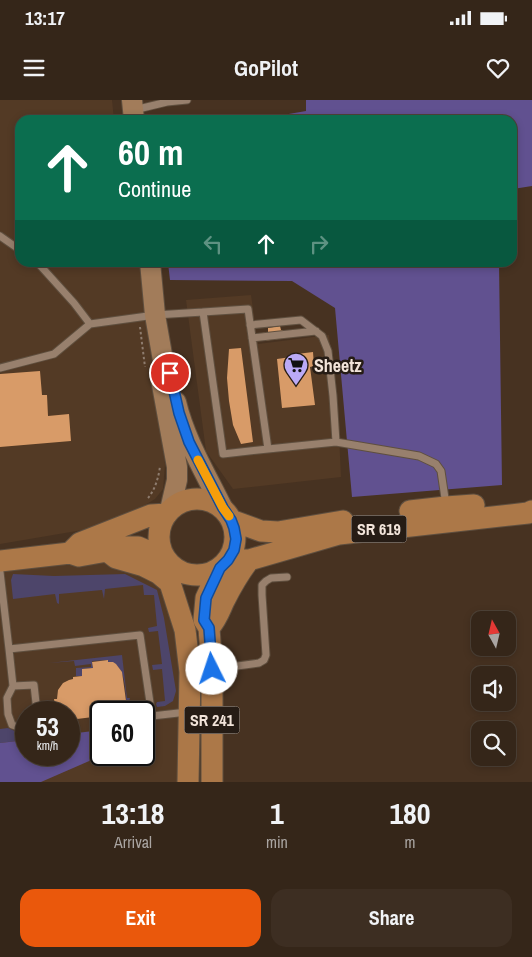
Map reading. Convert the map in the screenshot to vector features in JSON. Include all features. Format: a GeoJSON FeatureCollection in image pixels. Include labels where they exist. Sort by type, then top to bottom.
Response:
{"type":"FeatureCollection","features":[{"type":"Feature","properties":{"kind":"main road"},"geometry":{"type":"LineString","coordinates":[[150,267],[155,315],[164,366],[170,373],[179,413],[189,442],[234,528],[236,539],[234,550],[224,564],[209,573],[198,575],[186,574],[176,569],[164,556],[159,540],[160,528],[168,512],[177,480],[177,466],[160,374],[164,366]]}},
{"type":"Feature","properties":{"kind":"main road"},"geometry":{"type":"LineString","coordinates":[[70,553],[80,543],[151,515],[168,512],[181,502],[191,499],[203,499],[214,502],[227,514]]}},
{"type":"Feature","properties":{"kind":"main road","name":"SR 619"},"geometry":{"type":"LineString","coordinates":[[227,514],[261,531],[278,532],[374,515],[446,507],[532,503]]}},
{"type":"Feature","properties":{"kind":"main road","name":"SR 619"},"geometry":{"type":"LineString","coordinates":[[224,564],[249,560],[340,534],[528,513],[532,511]]}},
{"type":"Feature","properties":{"kind":"main road"},"geometry":{"type":"LineString","coordinates":[[0,562],[70,553],[79,556],[107,551],[118,546],[138,547],[164,556]]}},
{"type":"Feature","properties":{"kind":"main road"},"geometry":{"type":"LineString","coordinates":[[107,551],[116,558],[151,569],[170,583]]}},
{"type":"Feature","properties":{"kind":"main road","name":"SR 241"},"geometry":{"type":"LineString","coordinates":[[164,556],[170,583],[185,630],[190,672],[188,782]]}},
{"type":"Feature","properties":{"kind":"main road"},"geometry":{"type":"LineString","coordinates":[[209,628],[216,621],[224,602],[249,560]]}},
{"type":"Feature","properties":{"kind":"main road","name":"SR 241"},"geometry":{"type":"LineString","coordinates":[[212,782],[212,669],[209,628],[204,620],[206,598],[224,564]]}},
{"type":"Feature","properties":{"kind":"lane"},"geometry":{"type":"LineString","coordinates":[[133,110],[167,102],[187,100]]}},
{"type":"Feature","properties":{"kind":"lane"},"geometry":{"type":"LineString","coordinates":[[0,236],[15,246]]}},
{"type":"Feature","properties":{"kind":"lane"},"geometry":{"type":"LineString","coordinates":[[42,267],[74,302],[90,324]]}},
{"type":"Feature","properties":{"kind":"lane"},"geometry":{"type":"LineString","coordinates":[[0,368],[54,354],[90,324],[155,315],[248,309],[268,449]]}},
{"type":"Feature","properties":{"kind":"lane"},"geometry":{"type":"LineString","coordinates":[[203,312],[223,454],[336,442],[419,456],[436,464],[441,471],[446,507]]}},
{"type":"Feature","properties":{"kind":"lane"},"geometry":{"type":"LineString","coordinates":[[250,325],[301,320],[322,336],[328,351],[336,442]]}},
{"type":"Feature","properties":{"kind":"lane"},"geometry":{"type":"LineString","coordinates":[[252,338],[316,331]]}},
{"type":"Feature","properties":{"kind":"lane"},"geometry":{"type":"LineString","coordinates":[[0,572],[13,686],[7,698],[8,714],[12,725],[15,726]]}},
{"type":"Feature","properties":{"kind":"lane"},"geometry":{"type":"LineString","coordinates":[[212,669],[264,660],[266,654],[262,585],[271,578],[287,577]]}},
{"type":"Feature","properties":{"kind":"lane"},"geometry":{"type":"LineString","coordinates":[[9,649],[140,635],[152,716],[189,711]]}},
{"type":"Feature","properties":{"kind":"lane"},"geometry":{"type":"LineString","coordinates":[[13,686],[34,685],[36,701]]}},
{"type":"Feature","properties":{"kind":"shaded area"},"geometry":{"type":"Polygon","coordinates":[[[0,100],[112,100],[114,115],[15,115],[15,267],[140,267],[165,464],[163,489],[155,499],[112,525],[0,544],[0,100]]]}},
{"type":"Feature","properties":{"kind":"shaded area"},"geometry":{"type":"Polygon","coordinates":[[[306,100],[532,100],[532,186],[517,188],[517,115],[283,115],[306,111],[306,100]]]}},
{"type":"Feature","properties":{"kind":"shaded area"},"geometry":{"type":"Polygon","coordinates":[[[168,267],[499,267],[502,485],[352,497],[335,308],[292,281],[170,280],[168,267]]]}},
{"type":"Feature","properties":{"kind":"shaded area"},"geometry":{"type":"Polygon","coordinates":[[[251,295],[258,344],[329,335],[338,414],[341,477],[233,489],[206,451],[186,300],[251,295]]]}},
{"type":"Feature","properties":{"kind":"shaded area"},"geometry":{"type":"Polygon","coordinates":[[[70,553],[158,573],[185,630],[188,782],[0,782],[0,561],[70,553]]]}},
{"type":"Feature","properties":{"kind":"shaded area"},"geometry":{"type":"Polygon","coordinates":[[[13,574],[54,576],[125,574],[157,590],[164,618],[176,691],[173,701],[165,706],[157,707],[156,704],[157,702],[165,701],[162,669],[153,670],[152,665],[162,664],[158,631],[149,632],[148,628],[157,626],[154,595],[144,595],[143,585],[105,589],[104,599],[102,590],[59,594],[59,604],[55,594],[13,599],[11,580],[13,574]]]}},
{"type":"Feature","properties":{"kind":"shaded area"},"geometry":{"type":"Polygon","coordinates":[[[122,655],[127,698],[130,698],[129,701],[126,701],[122,673],[119,668],[108,662],[108,660],[92,661],[93,668],[82,669],[82,676],[76,676],[76,668],[91,667],[91,664],[75,666],[74,661],[49,663],[122,655]]]}},
{"type":"Feature","properties":{"kind":"shaded area"},"geometry":{"type":"Polygon","coordinates":[[[8,728],[15,731],[15,741],[0,743],[0,729],[8,728]]]}},
{"type":"Feature","properties":{"kind":"shaded area"},"geometry":{"type":"Polygon","coordinates":[[[90,731],[90,761],[80,765],[80,733],[90,731]]]}},
{"type":"Feature","properties":{"kind":"shaded area"},"geometry":{"type":"Polygon","coordinates":[[[15,741],[15,766],[78,766],[41,782],[0,782],[0,743],[15,741]]]}},
{"type":"Feature","properties":{"kind":"building"},"geometry":{"type":"Polygon","coordinates":[[[280,326],[281,330],[285,330],[286,338],[263,341],[262,333],[268,332],[268,328],[280,326]]]}},
{"type":"Feature","properties":{"kind":"building"},"geometry":{"type":"Polygon","coordinates":[[[241,348],[253,442],[241,444],[233,425],[227,378],[229,349],[241,348]]]}},
{"type":"Feature","properties":{"kind":"building","name":"Sheetz"},"geometry":{"type":"Polygon","coordinates":[[[313,352],[314,366],[310,367],[315,405],[282,408],[277,359],[313,352]]]}},
{"type":"Feature","properties":{"kind":"building"},"geometry":{"type":"Polygon","coordinates":[[[40,371],[42,395],[47,395],[48,416],[69,414],[71,441],[0,447],[0,374],[40,371]]]}},
{"type":"Feature","properties":{"kind":"building"},"geometry":{"type":"Polygon","coordinates":[[[108,660],[108,662],[116,664],[122,672],[126,701],[90,701],[90,717],[80,719],[80,701],[54,701],[54,699],[57,699],[58,690],[63,683],[73,679],[73,677],[82,676],[82,669],[93,668],[92,662],[108,660]]]}},
{"type":"Feature","properties":{"kind":"slow traffic"},"geometry":{"type":"LineString","coordinates":[[198,460],[229,516]]}},
{"type":"Feature","properties":{"kind":"place","name":"Sheetz"},"geometry":{"type":"Point","coordinates":[296,386]}},
{"type":"Feature","properties":{"kind":"route"},"geometry":{"type":"LineString","coordinates":[[170,373],[179,413],[189,442],[223,508],[230,517],[236,539],[234,550],[220,568],[206,598],[204,620],[209,628],[212,669]]}}]}
